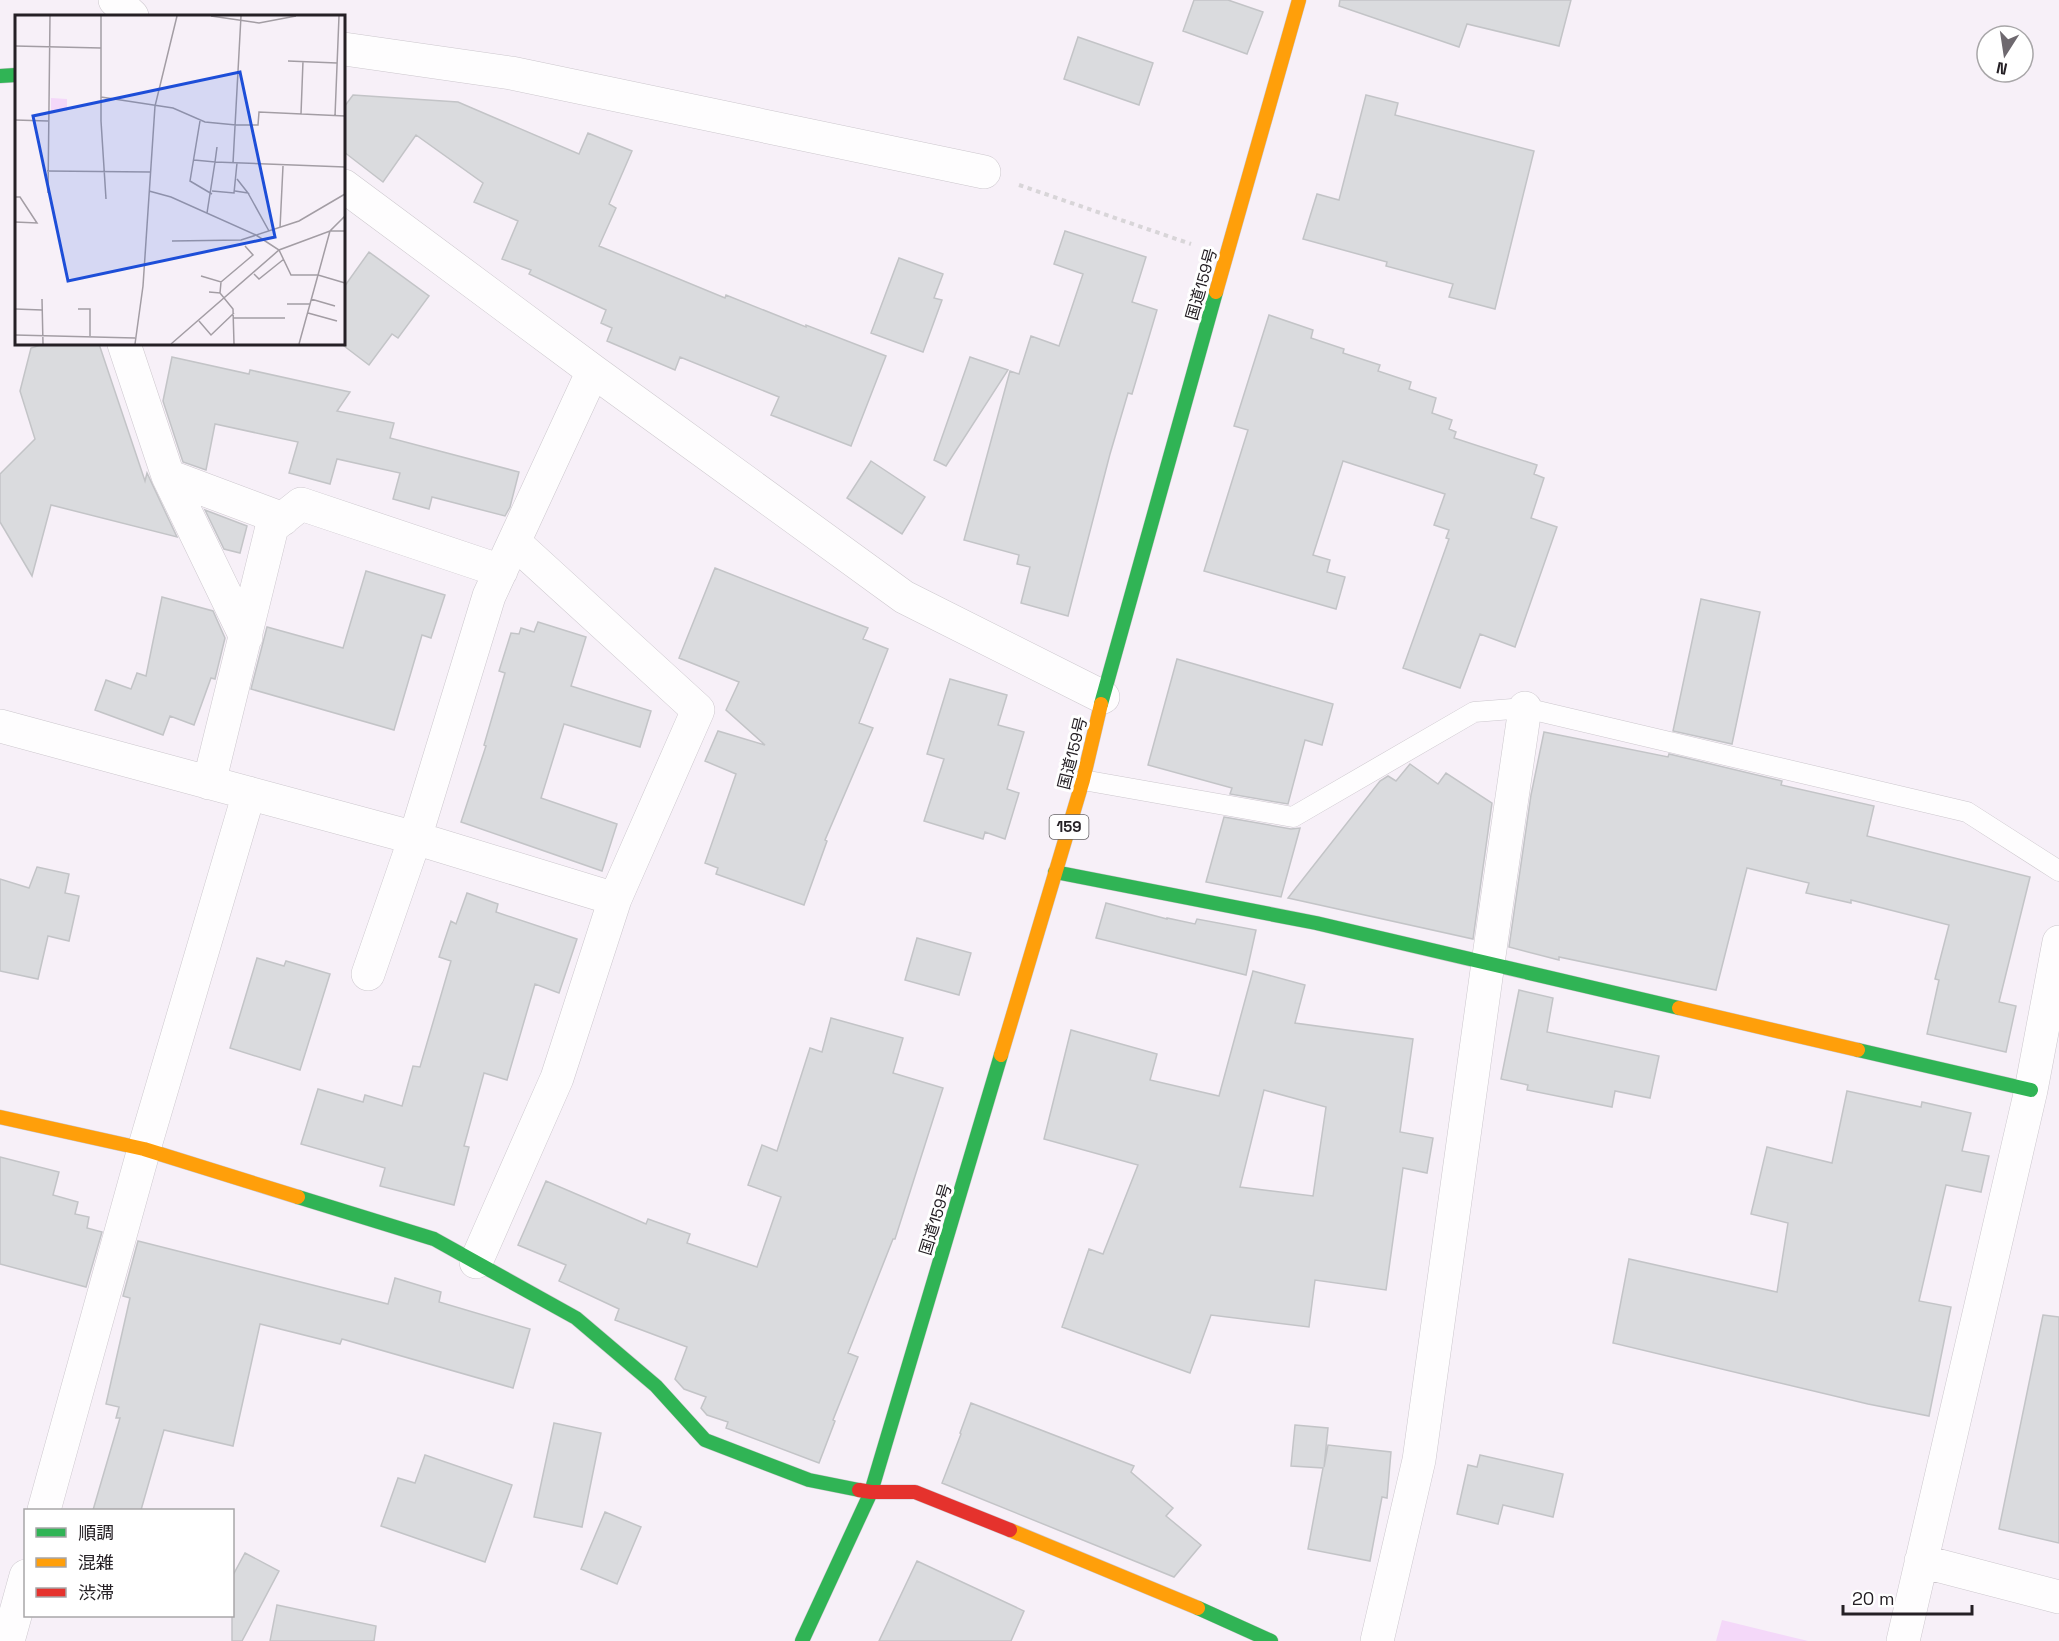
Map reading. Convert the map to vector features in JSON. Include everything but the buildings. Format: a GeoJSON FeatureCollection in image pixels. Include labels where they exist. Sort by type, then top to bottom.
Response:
{"type":"FeatureCollection","features":[{"type":"Feature","properties":{"kind":"main road","name":"国道159号"},"geometry":{"type":"LineString","coordinates":[[802,1641],[871,1492],[1083,780],[1103,697],[1299,0]]}},
{"type":"Feature","properties":{"kind":"main road"},"geometry":{"type":"LineString","coordinates":[[0,76],[15,75]]}},
{"type":"Feature","properties":{"kind":"main road"},"geometry":{"type":"LineString","coordinates":[[1056,872],[1316,923],[2031,1090]]}},
{"type":"Feature","properties":{"kind":"main road"},"geometry":{"type":"LineString","coordinates":[[0,1117],[144,1149],[434,1239],[576,1318],[656,1386],[705,1440],[809,1480],[871,1492],[915,1492],[1175,1597],[1271,1641]]}},
{"type":"Feature","properties":{"kind":"street"},"geometry":{"type":"LineString","coordinates":[[115,0],[131,15]]}},
{"type":"Feature","properties":{"kind":"street"},"geometry":{"type":"LineString","coordinates":[[345,50],[511,73],[984,172]]}},
{"type":"Feature","properties":{"kind":"street"},"geometry":{"type":"LineString","coordinates":[[345,187],[593,371],[904,597],[1103,697]]}},
{"type":"Feature","properties":{"kind":"street"},"geometry":{"type":"LineString","coordinates":[[124,345],[168,476],[246,637]]}},
{"type":"Feature","properties":{"kind":"street"},"geometry":{"type":"LineString","coordinates":[[368,974],[415,838],[489,596],[593,371]]}},
{"type":"Feature","properties":{"kind":"street"},"geometry":{"type":"LineString","coordinates":[[168,476],[283,519]]}},
{"type":"Feature","properties":{"kind":"street"},"geometry":{"type":"LineString","coordinates":[[209,783],[273,527],[301,504],[501,571]]}},
{"type":"Feature","properties":{"kind":"street"},"geometry":{"type":"LineString","coordinates":[[476,1262],[557,1078],[615,899],[698,710],[514,542]]}},
{"type":"Feature","properties":{"kind":"street"},"geometry":{"type":"LineString","coordinates":[[1377,1641],[1419,1460],[1525,708]]}},
{"type":"Feature","properties":{"kind":"street"},"geometry":{"type":"LineString","coordinates":[[0,726],[415,838],[615,899]]}},
{"type":"Feature","properties":{"kind":"street"},"geometry":{"type":"LineString","coordinates":[[44,1509],[144,1149],[249,793]]}},
{"type":"Feature","properties":{"kind":"street"},"geometry":{"type":"LineString","coordinates":[[1903,1641],[2031,1090],[2059,942]]}},
{"type":"Feature","properties":{"kind":"street"},"geometry":{"type":"LineString","coordinates":[[1922,1561],[2059,1597]]}},
{"type":"Feature","properties":{"kind":"street"},"geometry":{"type":"LineString","coordinates":[[8,1641],[24,1583]]}},
{"type":"Feature","properties":{"kind":"lane"},"geometry":{"type":"LineString","coordinates":[[1083,780],[1293,817],[1474,712],[1525,708],[1967,812],[2059,871]]}},
{"type":"Feature","properties":{"kind":"path"},"geometry":{"type":"LineString","coordinates":[[984,172],[1226,256]]}},
{"type":"Feature","properties":{"kind":"shaded area"},"geometry":{"type":"Polygon","coordinates":[[[1722,1620],[1808,1641],[1716,1641],[1722,1620]]]}},
{"type":"Feature","properties":{"kind":"traffic: fast"},"geometry":{"type":"LineString","coordinates":[[0,76],[15,75]]}},
{"type":"Feature","properties":{"kind":"traffic: fast"},"geometry":{"type":"LineString","coordinates":[[1101,704],[1216,292]]}},
{"type":"Feature","properties":{"kind":"traffic: fast"},"geometry":{"type":"LineString","coordinates":[[1055,872],[1316,923],[1679,1008]]}},
{"type":"Feature","properties":{"kind":"traffic: fast"},"geometry":{"type":"LineString","coordinates":[[1858,1050],[2031,1090]]}},
{"type":"Feature","properties":{"kind":"traffic: fast"},"geometry":{"type":"LineString","coordinates":[[802,1641],[871,1492],[1001,1055]]}},
{"type":"Feature","properties":{"kind":"traffic: fast"},"geometry":{"type":"LineString","coordinates":[[298,1197],[434,1239],[576,1318],[656,1386],[705,1440],[809,1480],[859,1490]]}},
{"type":"Feature","properties":{"kind":"traffic: fast"},"geometry":{"type":"LineString","coordinates":[[1198,1608],[1271,1641]]}},
{"type":"Feature","properties":{"kind":"traffic: slow"},"geometry":{"type":"LineString","coordinates":[[1216,292],[1299,0]]}},
{"type":"Feature","properties":{"kind":"traffic: slow"},"geometry":{"type":"LineString","coordinates":[[1001,1055],[1083,780],[1101,704]]}},
{"type":"Feature","properties":{"kind":"traffic: slow"},"geometry":{"type":"LineString","coordinates":[[1679,1008],[1858,1050]]}},
{"type":"Feature","properties":{"kind":"traffic: slow"},"geometry":{"type":"LineString","coordinates":[[0,1117],[144,1149],[298,1197]]}},
{"type":"Feature","properties":{"kind":"traffic: slow"},"geometry":{"type":"LineString","coordinates":[[1010,1530],[1198,1608]]}},
{"type":"Feature","properties":{"kind":"traffic: jam"},"geometry":{"type":"LineString","coordinates":[[859,1490],[915,1492],[1010,1530]]}}]}
